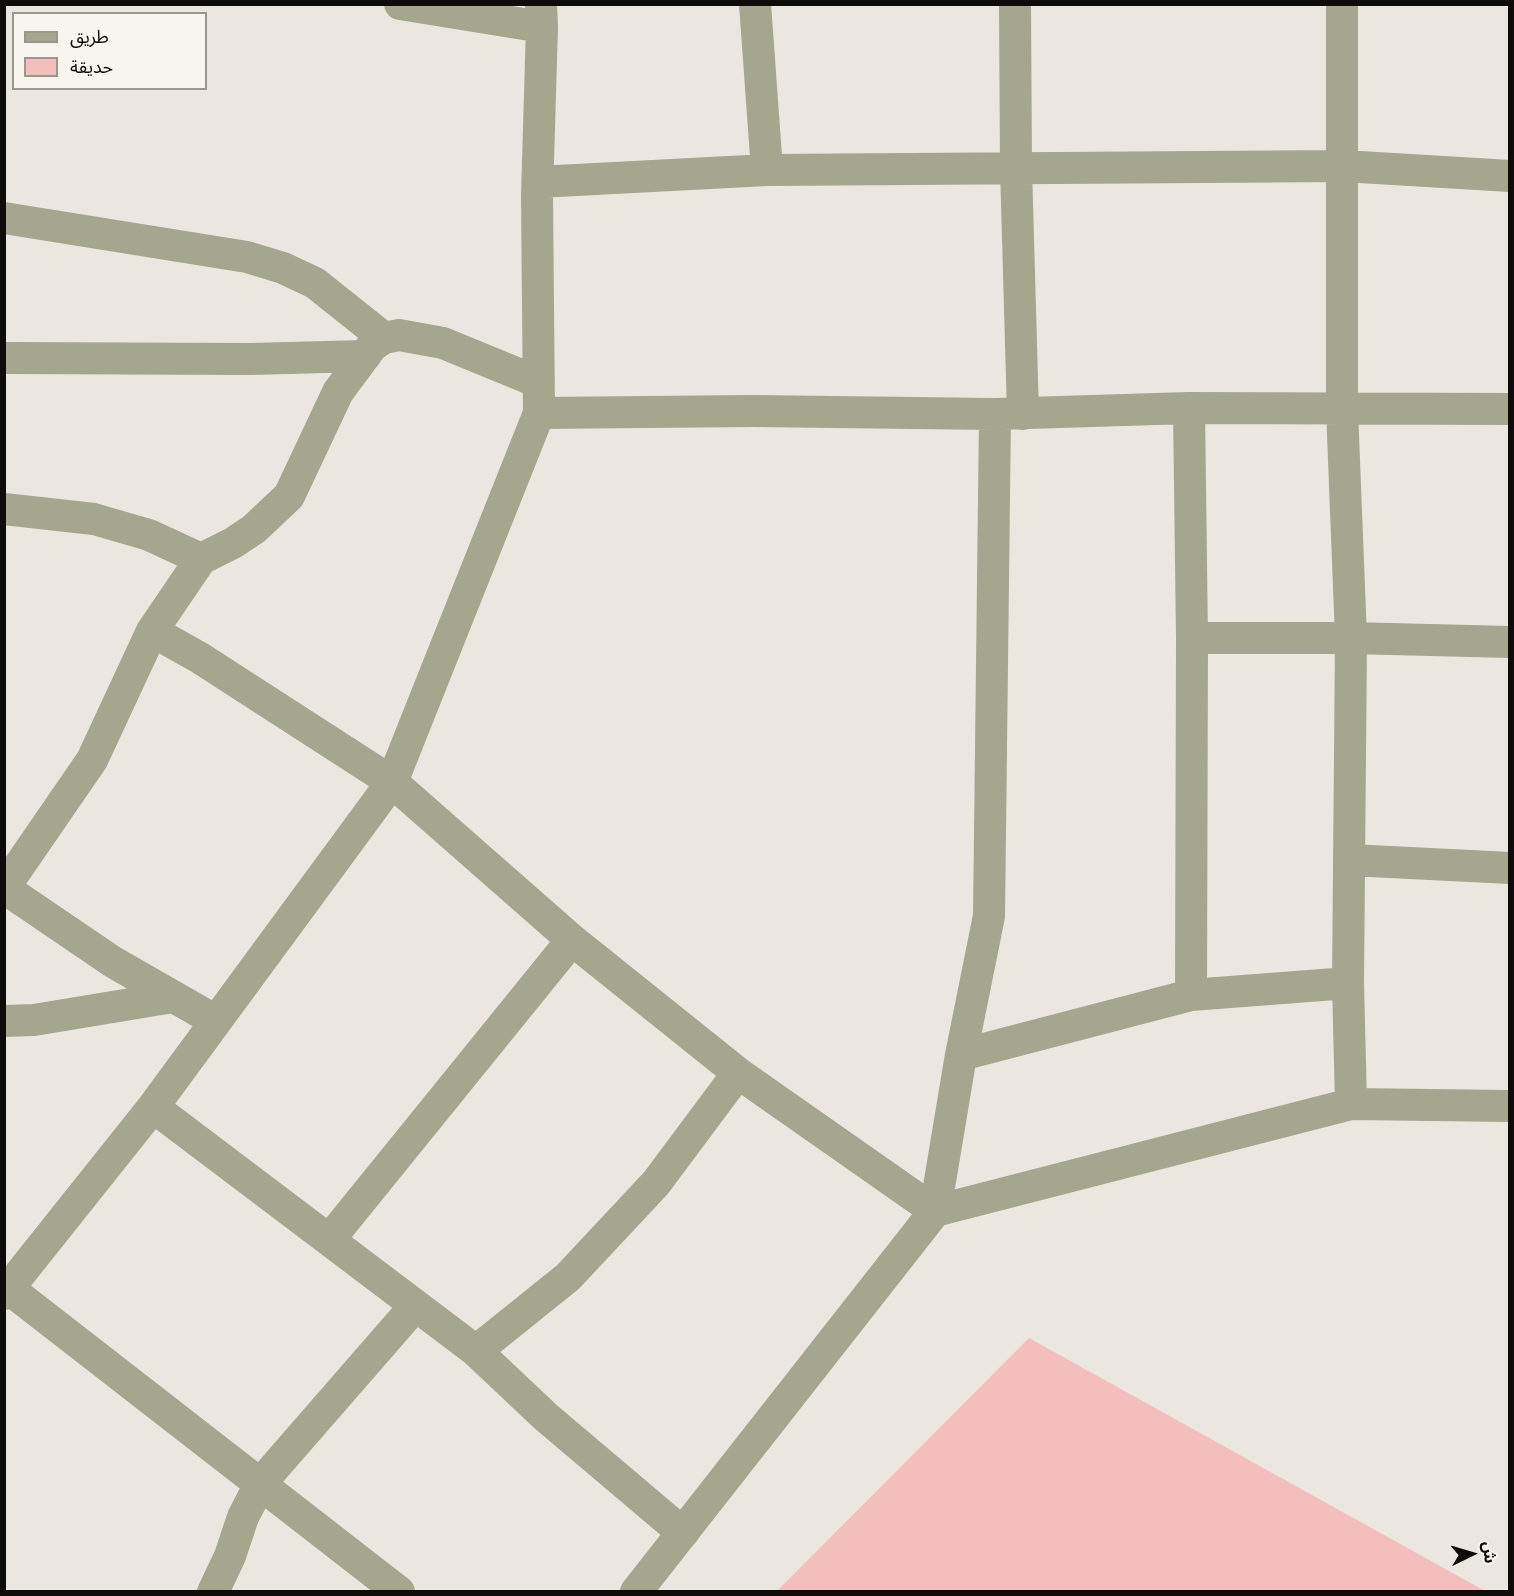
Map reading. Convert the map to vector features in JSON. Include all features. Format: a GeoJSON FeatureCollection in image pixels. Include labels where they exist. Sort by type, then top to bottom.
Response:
{"type":"FeatureCollection","features":[{"type":"Feature","properties":{"kind":"street"},"geometry":{"type":"LineString","coordinates":[[399,1592],[6,1289],[153,1107],[392,782],[539,413],[538,182],[542,16],[400,4]]}},
{"type":"Feature","properties":{"kind":"street"},"geometry":{"type":"LineString","coordinates":[[755,4],[767,170]]}},
{"type":"Feature","properties":{"kind":"street"},"geometry":{"type":"LineString","coordinates":[[636,1592],[935,1211],[961,1054],[989,916],[1009,414],[1016,168],[1015,4]]}},
{"type":"Feature","properties":{"kind":"street"},"geometry":{"type":"LineString","coordinates":[[1342,4],[1342,409],[1351,638],[1348,983],[1351,1104]]}},
{"type":"Feature","properties":{"kind":"street"},"geometry":{"type":"LineString","coordinates":[[538,182],[767,170],[1016,168],[1343,166],[1509,176]]}},
{"type":"Feature","properties":{"kind":"street"},"geometry":{"type":"LineString","coordinates":[[4,218],[247,257],[274,265],[315,283],[374,347]]}},
{"type":"Feature","properties":{"kind":"street"},"geometry":{"type":"LineString","coordinates":[[4,358],[250,359],[374,347],[399,335],[443,343],[538,382]]}},
{"type":"Feature","properties":{"kind":"street"},"geometry":{"type":"LineString","coordinates":[[216,1021],[113,962],[4,888],[92,760],[152,631],[201,559],[233,543],[254,529],[289,496],[338,392],[374,347]]}},
{"type":"Feature","properties":{"kind":"street"},"geometry":{"type":"LineString","coordinates":[[1189,408],[1192,638],[1191,995]]}},
{"type":"Feature","properties":{"kind":"street"},"geometry":{"type":"LineString","coordinates":[[539,413],[753,411],[1009,414],[1189,408],[1509,409]]}},
{"type":"Feature","properties":{"kind":"street"},"geometry":{"type":"LineString","coordinates":[[4,509],[94,519],[149,535],[201,559]]}},
{"type":"Feature","properties":{"kind":"street"},"geometry":{"type":"LineString","coordinates":[[152,631],[200,658],[392,782],[572,940],[738,1073],[935,1211],[1351,1104],[1509,1106]]}},
{"type":"Feature","properties":{"kind":"street"},"geometry":{"type":"LineString","coordinates":[[1192,638],[1351,638],[1509,642]]}},
{"type":"Feature","properties":{"kind":"street"},"geometry":{"type":"LineString","coordinates":[[1350,860],[1509,868]]}},
{"type":"Feature","properties":{"kind":"street"},"geometry":{"type":"LineString","coordinates":[[329,1240],[572,940]]}},
{"type":"Feature","properties":{"kind":"street"},"geometry":{"type":"LineString","coordinates":[[961,1054],[1191,995],[1348,983]]}},
{"type":"Feature","properties":{"kind":"street"},"geometry":{"type":"LineString","coordinates":[[4,1021],[34,1020],[173,997]]}},
{"type":"Feature","properties":{"kind":"street"},"geometry":{"type":"LineString","coordinates":[[476,1352],[568,1278],[656,1183],[738,1073]]}},
{"type":"Feature","properties":{"kind":"street"},"geometry":{"type":"LineString","coordinates":[[153,1107],[476,1352],[546,1417],[683,1533]]}},
{"type":"Feature","properties":{"kind":"street"},"geometry":{"type":"LineString","coordinates":[[213,1592],[230,1556],[243,1517],[260,1484],[415,1305]]}},
{"type":"Feature","properties":{"kind":"green space"},"geometry":{"type":"Polygon","coordinates":[[[1029,1338],[1485,1591],[777,1591],[1029,1338]]]}}]}
